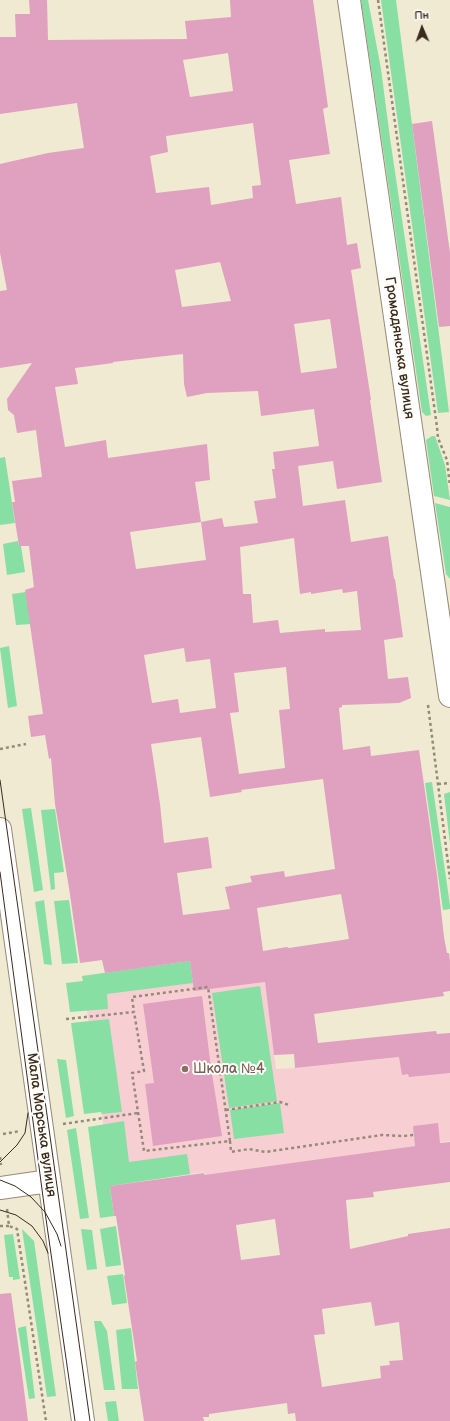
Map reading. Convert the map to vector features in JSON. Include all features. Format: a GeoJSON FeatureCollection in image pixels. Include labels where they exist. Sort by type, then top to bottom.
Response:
{"type":"FeatureCollection","features":[{"type":"Feature","properties":{"kind":"street","name":"Громадянська вулиця"},"geometry":{"type":"LineString","coordinates":[[349,0],[450,696]]}},
{"type":"Feature","properties":{"kind":"street","name":"Мала Морська вулиця"},"geometry":{"type":"LineString","coordinates":[[0,829],[48,1181],[83,1421]]}},
{"type":"Feature","properties":{"kind":"street"},"geometry":{"type":"LineString","coordinates":[[2,1187],[48,1181]]}},
{"type":"Feature","properties":{"kind":"path"},"geometry":{"type":"LineString","coordinates":[[378,0],[436,426],[438,438],[447,460],[450,486]]}},
{"type":"Feature","properties":{"kind":"path"},"geometry":{"type":"LineString","coordinates":[[0,749],[26,744]]}},
{"type":"Feature","properties":{"kind":"path"},"geometry":{"type":"LineString","coordinates":[[438,784],[450,783]]}},
{"type":"Feature","properties":{"kind":"path"},"geometry":{"type":"LineString","coordinates":[[230,1141],[144,1151],[132,1073],[144,1071],[132,997],[208,987],[226,1110],[230,1141],[231,1152],[249,1149],[265,1152],[382,1135],[414,1135]]}},
{"type":"Feature","properties":{"kind":"path"},"geometry":{"type":"LineString","coordinates":[[66,1019],[134,1012]]}},
{"type":"Feature","properties":{"kind":"path"},"geometry":{"type":"LineString","coordinates":[[226,1110],[280,1102],[289,1105]]}},
{"type":"Feature","properties":{"kind":"path"},"geometry":{"type":"LineString","coordinates":[[3,1134],[138,1113]]}},
{"type":"Feature","properties":{"kind":"path"},"geometry":{"type":"LineString","coordinates":[[0,1157],[2,1187],[9,1226]]}},
{"type":"Feature","properties":{"kind":"path"},"geometry":{"type":"LineString","coordinates":[[0,1226],[9,1226],[17,1229],[46,1421]]}},
{"type":"Feature","properties":{"kind":"shaded area","name":"Школа №4"},"geometry":{"type":"Polygon","coordinates":[[[190,961],[265,982],[276,1069],[450,1052],[450,1141],[204,1175],[204,1172],[112,1186],[82,976],[190,961]]]}},
{"type":"Feature","properties":{"kind":"green space"},"geometry":{"type":"Polygon","coordinates":[[[361,0],[368,0],[381,69],[431,415],[426,416],[422,412],[361,0]]]}},
{"type":"Feature","properties":{"kind":"green space"},"geometry":{"type":"Polygon","coordinates":[[[381,0],[396,0],[449,412],[438,413],[381,0]]]}},
{"type":"Feature","properties":{"kind":"green space"},"geometry":{"type":"Polygon","coordinates":[[[432,436],[435,436],[445,465],[450,500],[434,496],[426,440],[432,436]]]}},
{"type":"Feature","properties":{"kind":"green space"},"geometry":{"type":"Polygon","coordinates":[[[5,457],[15,523],[0,525],[0,458],[5,457]]]}},
{"type":"Feature","properties":{"kind":"green space"},"geometry":{"type":"Polygon","coordinates":[[[435,503],[450,507],[450,579],[446,574],[435,503]]]}},
{"type":"Feature","properties":{"kind":"green space"},"geometry":{"type":"Polygon","coordinates":[[[18,541],[19,546],[21,546],[25,572],[7,575],[3,544],[18,541]]]}},
{"type":"Feature","properties":{"kind":"green space"},"geometry":{"type":"Polygon","coordinates":[[[26,592],[31,624],[16,625],[12,594],[26,592]]]}},
{"type":"Feature","properties":{"kind":"green space"},"geometry":{"type":"Polygon","coordinates":[[[9,646],[17,706],[8,708],[0,648],[9,646]]]}},
{"type":"Feature","properties":{"kind":"green space"},"geometry":{"type":"Polygon","coordinates":[[[432,782],[450,905],[450,909],[443,910],[425,783],[432,782]]]}},
{"type":"Feature","properties":{"kind":"green space"},"geometry":{"type":"Polygon","coordinates":[[[450,792],[450,844],[444,794],[450,792]]]}},
{"type":"Feature","properties":{"kind":"green space"},"geometry":{"type":"Polygon","coordinates":[[[31,808],[43,890],[34,892],[22,809],[31,808]]]}},
{"type":"Feature","properties":{"kind":"green space"},"geometry":{"type":"Polygon","coordinates":[[[55,809],[64,872],[54,873],[55,889],[51,890],[41,810],[55,809]]]}},
{"type":"Feature","properties":{"kind":"green space"},"geometry":{"type":"Polygon","coordinates":[[[44,900],[52,965],[44,964],[35,902],[44,900]]]}},
{"type":"Feature","properties":{"kind":"green space"},"geometry":{"type":"Polygon","coordinates":[[[69,900],[78,963],[62,964],[54,901],[69,900]]]}},
{"type":"Feature","properties":{"kind":"green space"},"geometry":{"type":"Polygon","coordinates":[[[190,961],[193,983],[107,994],[108,1009],[70,1012],[66,983],[83,981],[82,976],[190,961]]]}},
{"type":"Feature","properties":{"kind":"green space"},"geometry":{"type":"Polygon","coordinates":[[[260,986],[277,1101],[229,1108],[212,993],[260,986]]]}},
{"type":"Feature","properties":{"kind":"green space"},"geometry":{"type":"Polygon","coordinates":[[[109,1019],[122,1112],[84,1114],[71,1023],[109,1019]]]}},
{"type":"Feature","properties":{"kind":"green space"},"geometry":{"type":"Polygon","coordinates":[[[57,1059],[66,1060],[74,1116],[66,1118],[57,1059]]]}},
{"type":"Feature","properties":{"kind":"green space"},"geometry":{"type":"Polygon","coordinates":[[[280,1103],[284,1133],[234,1139],[230,1110],[280,1103]]]}},
{"type":"Feature","properties":{"kind":"green space"},"geometry":{"type":"Polygon","coordinates":[[[124,1121],[129,1162],[187,1154],[190,1174],[110,1186],[114,1216],[100,1218],[88,1127],[124,1121]]]}},
{"type":"Feature","properties":{"kind":"green space"},"geometry":{"type":"Polygon","coordinates":[[[76,1128],[89,1218],[80,1219],[67,1130],[76,1128]]]}},
{"type":"Feature","properties":{"kind":"green space"},"geometry":{"type":"Polygon","coordinates":[[[116,1226],[121,1265],[106,1267],[100,1229],[116,1226]]]}},
{"type":"Feature","properties":{"kind":"green space"},"geometry":{"type":"Polygon","coordinates":[[[22,1229],[34,1241],[56,1396],[47,1397],[22,1229]]]}},
{"type":"Feature","properties":{"kind":"green space"},"geometry":{"type":"Polygon","coordinates":[[[81,1229],[92,1230],[97,1269],[87,1270],[81,1229]]]}},
{"type":"Feature","properties":{"kind":"green space"},"geometry":{"type":"Polygon","coordinates":[[[13,1234],[20,1279],[13,1280],[13,1277],[9,1277],[4,1235],[13,1234]]]}},
{"type":"Feature","properties":{"kind":"green space"},"geometry":{"type":"Polygon","coordinates":[[[123,1274],[127,1303],[112,1305],[107,1276],[123,1274]]]}},
{"type":"Feature","properties":{"kind":"green space"},"geometry":{"type":"Polygon","coordinates":[[[94,1321],[101,1321],[107,1331],[115,1390],[104,1390],[94,1321]]]}},
{"type":"Feature","properties":{"kind":"green space"},"geometry":{"type":"Polygon","coordinates":[[[26,1326],[35,1398],[29,1399],[18,1328],[26,1326]]]}},
{"type":"Feature","properties":{"kind":"green space"},"geometry":{"type":"Polygon","coordinates":[[[131,1328],[138,1389],[122,1389],[116,1330],[131,1328]]]}},
{"type":"Feature","properties":{"kind":"green space"},"geometry":{"type":"Polygon","coordinates":[[[116,1401],[119,1421],[108,1421],[105,1402],[116,1401]]]}},
{"type":"Feature","properties":{"kind":"building"},"geometry":{"type":"Polygon","coordinates":[[[29,0],[47,0],[48,40],[187,39],[185,21],[231,17],[230,0],[313,0],[328,107],[323,109],[330,154],[289,160],[296,204],[341,197],[347,245],[357,243],[361,268],[351,270],[382,482],[337,489],[333,461],[298,466],[303,506],[345,500],[351,542],[388,536],[403,637],[384,640],[388,679],[408,677],[411,698],[399,703],[342,705],[342,707],[339,708],[343,750],[370,746],[371,756],[419,750],[437,875],[444,937],[450,961],[450,991],[443,992],[444,996],[314,1014],[318,1043],[436,1031],[437,1034],[450,1033],[450,1073],[409,1077],[408,1074],[402,1075],[399,1057],[295,1068],[294,1054],[274,1055],[265,982],[194,991],[190,961],[105,973],[102,960],[80,963],[55,804],[51,758],[49,759],[45,735],[31,737],[28,716],[43,714],[25,590],[34,587],[29,546],[19,546],[12,502],[15,502],[12,481],[42,477],[36,430],[17,433],[14,415],[8,410],[7,399],[32,363],[0,368],[0,291],[7,290],[0,253],[0,164],[48,153],[84,148],[77,103],[0,114],[0,37],[16,37],[15,14],[30,14],[29,0]],[[228,53],[183,60],[190,97],[233,91],[228,53]],[[253,123],[166,136],[168,152],[150,156],[156,193],[209,187],[211,205],[253,198],[252,186],[261,185],[253,123]],[[220,262],[175,270],[182,307],[231,301],[220,262]],[[330,319],[294,324],[301,373],[337,368],[330,319]],[[183,354],[75,368],[78,384],[55,387],[65,447],[106,440],[108,458],[207,444],[210,480],[195,482],[201,522],[222,518],[224,527],[258,523],[254,501],[276,498],[272,469],[275,469],[273,452],[319,446],[314,409],[261,416],[258,391],[207,393],[187,397],[184,384],[183,354]],[[201,522],[130,532],[136,569],[206,560],[201,522]],[[294,538],[240,547],[243,594],[251,594],[253,623],[278,620],[280,633],[325,629],[325,632],[361,630],[357,591],[343,593],[342,589],[311,594],[311,592],[300,594],[294,538]],[[184,648],[144,655],[152,703],[178,699],[180,713],[216,708],[210,659],[186,662],[184,648]],[[286,667],[234,673],[239,712],[230,713],[239,774],[285,768],[279,710],[290,709],[286,667]],[[201,737],[151,744],[164,843],[208,837],[212,868],[177,873],[183,915],[230,909],[225,887],[252,882],[250,876],[284,871],[285,877],[335,869],[323,779],[241,790],[242,792],[210,797],[201,737]],[[341,894],[257,908],[263,951],[287,947],[289,948],[349,939],[341,894]]]}},
{"type":"Feature","properties":{"kind":"building"},"geometry":{"type":"Polygon","coordinates":[[[432,121],[450,253],[450,326],[439,327],[412,124],[432,121]]]}},
{"type":"Feature","properties":{"kind":"building"},"geometry":{"type":"Polygon","coordinates":[[[202,996],[211,1068],[222,1136],[153,1146],[145,1084],[154,1083],[143,1004],[202,996]]]}},
{"type":"Feature","properties":{"kind":"building"},"geometry":{"type":"Polygon","coordinates":[[[438,1123],[440,1143],[450,1142],[450,1182],[373,1192],[374,1197],[346,1200],[350,1249],[408,1236],[408,1234],[450,1228],[450,1421],[296,1421],[295,1413],[288,1414],[287,1403],[209,1414],[209,1417],[203,1417],[204,1421],[144,1421],[135,1362],[137,1361],[125,1275],[110,1186],[204,1173],[204,1175],[415,1146],[413,1126],[438,1123]],[[275,1219],[236,1225],[241,1260],[280,1255],[275,1219]],[[371,1302],[322,1309],[325,1334],[314,1335],[322,1387],[381,1378],[380,1366],[390,1365],[389,1361],[403,1360],[399,1322],[375,1326],[371,1302]]]}},
{"type":"Feature","properties":{"kind":"building"},"geometry":{"type":"Polygon","coordinates":[[[11,1293],[28,1421],[0,1421],[0,1294],[11,1293]]]}},
{"type":"Feature","properties":{"kind":"tram line"},"geometry":{"type":"LineString","coordinates":[[0,780],[90,1421]]}},
{"type":"Feature","properties":{"kind":"tram line"},"geometry":{"type":"LineString","coordinates":[[0,872],[45,1212],[75,1421]]}},
{"type":"Feature","properties":{"kind":"tram line"},"geometry":{"type":"LineString","coordinates":[[0,1162],[17,1145],[25,1133],[28,1113]]}},
{"type":"Feature","properties":{"kind":"tram line"},"geometry":{"type":"LineString","coordinates":[[0,1180],[15,1186],[31,1197],[45,1212],[57,1234],[61,1246]]}},
{"type":"Feature","properties":{"kind":"tram line"},"geometry":{"type":"LineString","coordinates":[[0,1210],[16,1215],[32,1226],[43,1241],[48,1253]]}},
{"type":"Feature","properties":{"kind":"place","name":"Школа №4"},"geometry":{"type":"Point","coordinates":[185,1069]}}]}
